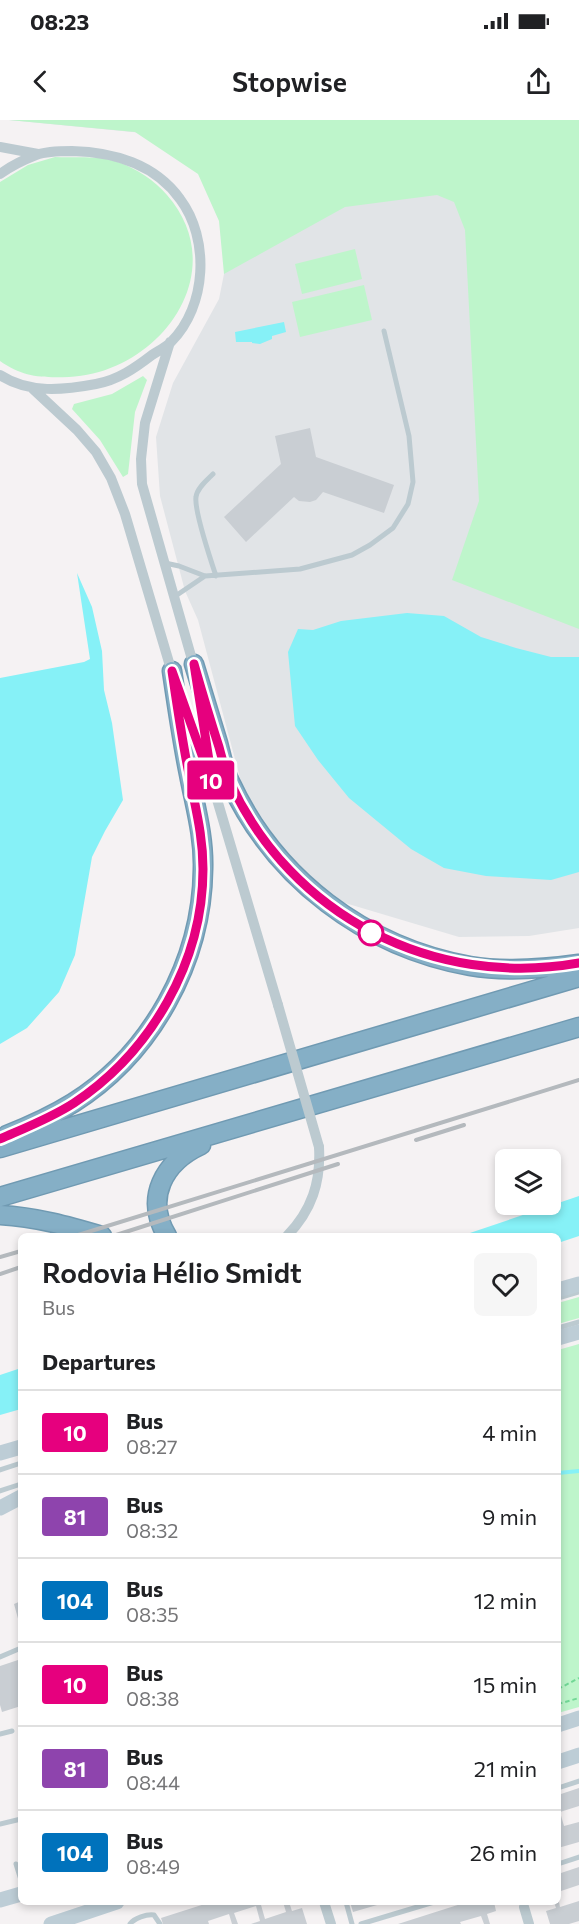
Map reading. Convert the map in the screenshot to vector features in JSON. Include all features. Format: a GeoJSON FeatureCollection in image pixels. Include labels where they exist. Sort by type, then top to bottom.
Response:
{"type":"FeatureCollection","features":[{"type":"Feature","properties":{"kind":"highway"},"geometry":{"type":"LineString","coordinates":[[194,664],[229,780],[254,827],[287,869],[326,904],[371,933],[420,954],[471,966],[524,969],[579,963]]}},
{"type":"Feature","properties":{"kind":"highway"},"geometry":{"type":"LineString","coordinates":[[0,1139],[40,1122],[74,1103],[105,1080],[138,1046],[166,1006],[186,963],[198,917],[203,870],[200,822],[189,776],[172,671]]}},
{"type":"Feature","properties":{"kind":"highway"},"geometry":{"type":"LineString","coordinates":[[0,1148],[579,976]]}},
{"type":"Feature","properties":{"kind":"highway"},"geometry":{"type":"LineString","coordinates":[[0,1197],[579,1027]]}},
{"type":"Feature","properties":{"kind":"highway"},"geometry":{"type":"LineString","coordinates":[[166,1233],[160,1222],[157,1204],[161,1183],[171,1165],[187,1151],[246,1124]]}},
{"type":"Feature","properties":{"kind":"highway"},"geometry":{"type":"LineString","coordinates":[[0,1215],[55,1222],[92,1233]]}},
{"type":"Feature","properties":{"kind":"street"},"geometry":{"type":"LineString","coordinates":[[0,147],[38,154],[63,151],[87,152],[119,157],[147,169],[180,198],[194,228],[201,255],[200,280],[193,304],[183,325],[170,342],[134,369],[108,382],[68,390],[33,388],[2,377]]}},
{"type":"Feature","properties":{"kind":"street"},"geometry":{"type":"LineString","coordinates":[[0,174],[38,154]]}},
{"type":"Feature","properties":{"kind":"street"},"geometry":{"type":"LineString","coordinates":[[170,342],[145,423],[141,459],[142,484],[172,597],[194,664],[213,786]]}},
{"type":"Feature","properties":{"kind":"street"},"geometry":{"type":"LineString","coordinates":[[33,388],[77,430],[96,452],[111,478],[172,671],[213,786],[319,1147],[318,1180],[314,1197],[306,1212],[288,1233]]}},
{"type":"Feature","properties":{"kind":"street"},"geometry":{"type":"LineString","coordinates":[[561,1289],[579,1284]]}},
{"type":"Feature","properties":{"kind":"street"},"geometry":{"type":"LineString","coordinates":[[561,1337],[579,1332]]}},
{"type":"Feature","properties":{"kind":"street"},"geometry":{"type":"LineString","coordinates":[[0,1453],[18,1448]]}},
{"type":"Feature","properties":{"kind":"street"},"geometry":{"type":"LineString","coordinates":[[0,1499],[18,1493]]}},
{"type":"Feature","properties":{"kind":"street"},"geometry":{"type":"LineString","coordinates":[[0,1508],[18,1499]]}},
{"type":"Feature","properties":{"kind":"street"},"geometry":{"type":"LineString","coordinates":[[561,1724],[579,1718]]}},
{"type":"Feature","properties":{"kind":"street"},"geometry":{"type":"LineString","coordinates":[[561,1761],[579,1755]]}},
{"type":"Feature","properties":{"kind":"street"},"geometry":{"type":"LineString","coordinates":[[0,1900],[18,1895]]}},
{"type":"Feature","properties":{"kind":"street"},"geometry":{"type":"LineString","coordinates":[[51,1924],[108,1905]]}},
{"type":"Feature","properties":{"kind":"street"},"geometry":{"type":"LineString","coordinates":[[325,1905],[331,1924]]}},
{"type":"Feature","properties":{"kind":"street"},"geometry":{"type":"LineString","coordinates":[[524,1906],[529,1924]]}},
{"type":"Feature","properties":{"kind":"lane"},"geometry":{"type":"LineString","coordinates":[[163,563],[179,566],[205,576],[300,569],[352,555],[393,528],[408,504],[413,482],[409,436],[384,331]]}},
{"type":"Feature","properties":{"kind":"lane"},"geometry":{"type":"LineString","coordinates":[[213,474],[200,487],[196,497],[208,555],[216,576]]}},
{"type":"Feature","properties":{"kind":"lane"},"geometry":{"type":"LineString","coordinates":[[172,597],[205,576]]}},
{"type":"Feature","properties":{"kind":"lane"},"geometry":{"type":"LineString","coordinates":[[561,1297],[579,1292]]}},
{"type":"Feature","properties":{"kind":"lane"},"geometry":{"type":"LineString","coordinates":[[561,1327],[579,1322]]}},
{"type":"Feature","properties":{"kind":"lane"},"geometry":{"type":"LineString","coordinates":[[0,1470],[18,1464]]}},
{"type":"Feature","properties":{"kind":"lane"},"geometry":{"type":"LineString","coordinates":[[0,1491],[18,1485]]}},
{"type":"Feature","properties":{"kind":"lane"},"geometry":{"type":"LineString","coordinates":[[0,1657],[18,1649]]}},
{"type":"Feature","properties":{"kind":"lane"},"geometry":{"type":"LineString","coordinates":[[0,1734],[12,1731]]}},
{"type":"Feature","properties":{"kind":"lane"},"geometry":{"type":"LineString","coordinates":[[561,1787],[579,1781]]}},
{"type":"Feature","properties":{"kind":"lane"},"geometry":{"type":"LineString","coordinates":[[0,1824],[18,1820]]}},
{"type":"Feature","properties":{"kind":"lane"},"geometry":{"type":"LineString","coordinates":[[561,1863],[579,1857]]}},
{"type":"Feature","properties":{"kind":"lane"},"geometry":{"type":"LineString","coordinates":[[16,1864],[18,1870]]}},
{"type":"Feature","properties":{"kind":"lane"},"geometry":{"type":"LineString","coordinates":[[347,1905],[352,1924]]}},
{"type":"Feature","properties":{"kind":"lane"},"geometry":{"type":"LineString","coordinates":[[361,1924],[424,1905]]}},
{"type":"Feature","properties":{"kind":"lane"},"geometry":{"type":"LineString","coordinates":[[130,1924],[150,1914],[154,1915],[160,1924]]}},
{"type":"Feature","properties":{"kind":"path"},"geometry":{"type":"LineString","coordinates":[[561,1687],[579,1678]]}},
{"type":"Feature","properties":{"kind":"path"},"geometry":{"type":"LineString","coordinates":[[561,1703],[579,1698]]}},
{"type":"Feature","properties":{"kind":"shaded area"},"geometry":{"type":"Polygon","coordinates":[[[9,120],[579,120],[579,928],[529,936],[459,937],[335,900],[282,848],[243,789],[198,620],[185,591],[160,496],[156,437],[173,383],[219,299],[224,274],[225,141],[9,120]]]}},
{"type":"Feature","properties":{"kind":"green space"},"geometry":{"type":"Polygon","coordinates":[[[9,120],[579,120],[579,629],[452,580],[479,501],[465,230],[454,202],[437,195],[345,207],[224,274],[219,221],[198,174],[135,132],[9,120]]]}},
{"type":"Feature","properties":{"kind":"green space"},"geometry":{"type":"Polygon","coordinates":[[[55,157],[111,160],[132,168],[151,180],[167,195],[186,225],[193,255],[189,285],[177,313],[157,338],[132,358],[102,371],[69,377],[33,375],[0,361],[0,182],[28,165],[55,157]]]}},
{"type":"Feature","properties":{"kind":"green space"},"geometry":{"type":"Polygon","coordinates":[[[355,249],[362,279],[302,294],[295,264],[355,249]]]}},
{"type":"Feature","properties":{"kind":"green space"},"geometry":{"type":"Polygon","coordinates":[[[364,285],[372,320],[300,337],[292,302],[364,285]]]}},
{"type":"Feature","properties":{"kind":"green space"},"geometry":{"type":"Polygon","coordinates":[[[143,376],[147,380],[135,412],[128,474],[123,477],[100,440],[72,409],[74,404],[112,394],[143,376]]]}},
{"type":"Feature","properties":{"kind":"green space"},"geometry":{"type":"Polygon","coordinates":[[[579,1297],[579,1318],[561,1323],[561,1302],[579,1297]]]}},
{"type":"Feature","properties":{"kind":"green space"},"geometry":{"type":"Polygon","coordinates":[[[579,1344],[579,1707],[561,1712],[561,1349],[579,1344]]]}},
{"type":"Feature","properties":{"kind":"water"},"geometry":{"type":"Polygon","coordinates":[[[284,322],[286,332],[272,336],[272,339],[260,344],[236,342],[235,332],[284,322]]]}},
{"type":"Feature","properties":{"kind":"water"},"geometry":{"type":"Polygon","coordinates":[[[77,573],[92,607],[102,651],[104,690],[112,723],[123,800],[92,857],[75,955],[59,992],[27,1028],[0,1044],[0,678],[90,659],[77,573]]]}},
{"type":"Feature","properties":{"kind":"water"},"geometry":{"type":"Polygon","coordinates":[[[407,613],[444,616],[481,637],[551,657],[579,657],[579,872],[551,880],[486,876],[444,868],[411,849],[349,798],[318,760],[295,726],[288,652],[298,629],[313,630],[341,621],[407,613]]]}},
{"type":"Feature","properties":{"kind":"water"},"geometry":{"type":"Polygon","coordinates":[[[579,1196],[579,1236],[561,1242],[561,1233],[470,1233],[523,1215],[561,1215],[561,1202],[579,1196]]]}},
{"type":"Feature","properties":{"kind":"water"},"geometry":{"type":"Polygon","coordinates":[[[18,1369],[18,1410],[0,1415],[0,1375],[18,1369]]]}},
{"type":"Feature","properties":{"kind":"building"},"geometry":{"type":"Polygon","coordinates":[[[310,428],[316,457],[394,485],[384,513],[323,492],[316,500],[310,502],[299,501],[294,497],[246,542],[224,517],[281,464],[275,436],[310,428]]]}},
{"type":"Feature","properties":{"kind":"building"},"geometry":{"type":"Polygon","coordinates":[[[18,1602],[18,1619],[14,1604],[18,1602]]]}},
{"type":"Feature","properties":{"kind":"building"},"geometry":{"type":"Polygon","coordinates":[[[18,1660],[18,1707],[2,1712],[0,1705],[0,1666],[18,1660]]]}},
{"type":"Feature","properties":{"kind":"building"},"geometry":{"type":"Polygon","coordinates":[[[579,1788],[579,1806],[561,1812],[561,1794],[579,1788]]]}},
{"type":"Feature","properties":{"kind":"building"},"geometry":{"type":"Polygon","coordinates":[[[561,1816],[564,1826],[579,1822],[579,1842],[561,1847],[561,1816]]]}},
{"type":"Feature","properties":{"kind":"building"},"geometry":{"type":"Polygon","coordinates":[[[579,1867],[579,1885],[561,1891],[561,1873],[579,1867]]]}},
{"type":"Feature","properties":{"kind":"building"},"geometry":{"type":"Polygon","coordinates":[[[579,1901],[579,1921],[569,1924],[550,1924],[546,1911],[556,1908],[555,1905],[560,1907],[579,1901]]]}},
{"type":"Feature","properties":{"kind":"building"},"geometry":{"type":"Polygon","coordinates":[[[202,1905],[261,1905],[265,1919],[286,1912],[284,1905],[290,1905],[292,1911],[302,1908],[307,1924],[251,1924],[260,1921],[256,1906],[234,1913],[238,1924],[232,1924],[229,1914],[208,1921],[209,1924],[163,1924],[161,1918],[202,1905]]]}},
{"type":"Feature","properties":{"kind":"building"},"geometry":{"type":"Polygon","coordinates":[[[351,1905],[377,1905],[353,1912],[351,1905]]]}},
{"type":"Feature","properties":{"kind":"building"},"geometry":{"type":"Polygon","coordinates":[[[458,1905],[495,1905],[496,1911],[487,1914],[490,1924],[484,1924],[481,1916],[460,1922],[461,1924],[398,1924],[458,1905]]]}},
{"type":"Feature","properties":{"kind":"waterway"},"geometry":{"type":"LineString","coordinates":[[561,1473],[579,1471]]}},
{"type":"Feature","properties":{"kind":"railway"},"geometry":{"type":"LineString","coordinates":[[85,1233],[579,1080]]}},
{"type":"Feature","properties":{"kind":"railway"},"geometry":{"type":"LineString","coordinates":[[416,1140],[464,1125]]}},
{"type":"Feature","properties":{"kind":"railway"},"geometry":{"type":"LineString","coordinates":[[122,1233],[338,1164]]}},
{"type":"Feature","properties":{"kind":"railway"},"geometry":{"type":"LineString","coordinates":[[0,1257],[18,1252]]}},
{"type":"Feature","properties":{"kind":"railway"},"geometry":{"type":"LineString","coordinates":[[0,1274],[18,1268]]}},
{"type":"Feature","properties":{"kind":"bus line","name":"10"},"geometry":{"type":"LineString","coordinates":[[0,1139],[40,1122],[74,1103],[105,1080],[138,1046],[166,1006],[186,963],[198,917],[203,870],[200,822],[189,776],[172,671],[213,786],[194,664],[229,780],[254,827],[287,869],[326,904],[371,933],[420,954],[471,966],[524,969],[579,963]]}}]}
